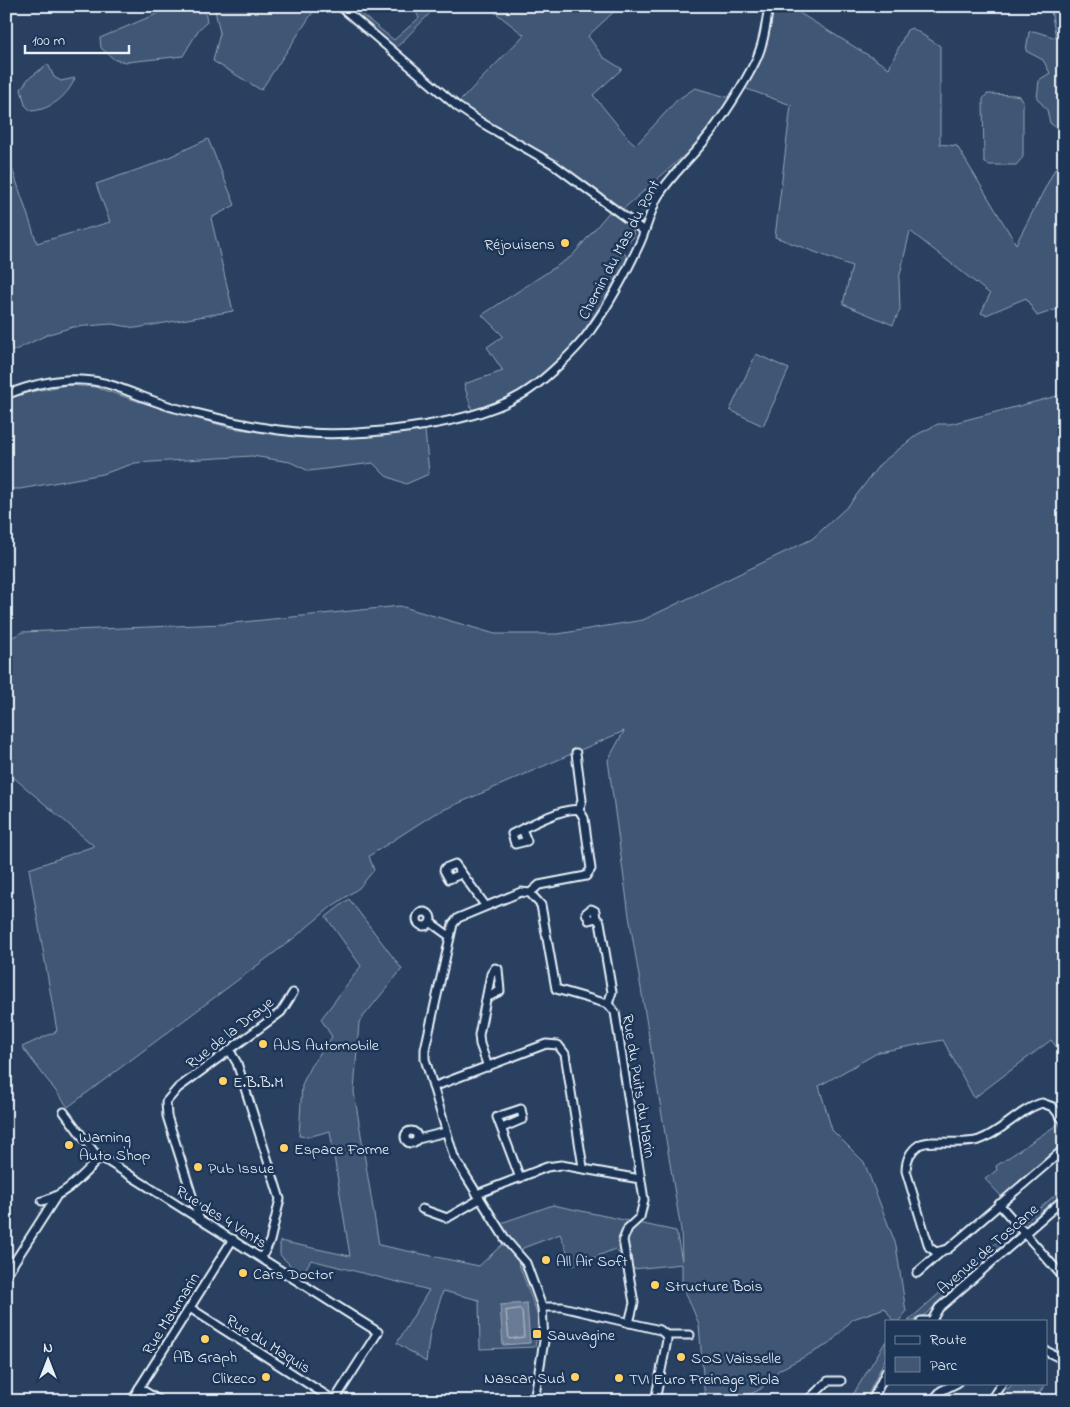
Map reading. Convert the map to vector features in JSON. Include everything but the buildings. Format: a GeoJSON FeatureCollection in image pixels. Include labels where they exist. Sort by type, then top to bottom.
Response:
{"type":"FeatureCollection","features":[{"type":"Feature","properties":{"kind":"street"},"geometry":{"type":"LineString","coordinates":[[340,6],[458,107],[553,164],[644,231]]}},
{"type":"Feature","properties":{"kind":"street","name":"Chemin du Mas du Pont"},"geometry":{"type":"LineString","coordinates":[[6,395],[58,380],[88,380],[111,385],[164,405],[243,425],[290,432],[335,434],[425,424],[461,417],[502,405],[521,396],[578,345],[592,329],[644,231],[657,199],[675,172],[706,140],[756,60],[764,35],[769,6]]}},
{"type":"Feature","properties":{"kind":"street"},"geometry":{"type":"LineString","coordinates":[[534,1401],[544,1341],[542,1307],[526,1263],[506,1240],[454,1157],[425,1059],[425,1049],[448,935],[455,920],[486,905],[521,892],[530,893],[539,885],[581,877],[589,873],[591,864],[584,818],[579,810],[582,800],[576,753]]}},
{"type":"Feature","properties":{"kind":"street"},"geometry":{"type":"LineString","coordinates":[[522,829],[569,809],[579,810]]}},
{"type":"Feature","properties":{"kind":"street"},"geometry":{"type":"LineString","coordinates":[[461,874],[486,905]]}},
{"type":"Feature","properties":{"kind":"street","name":"Rue du Puits du Marin"},"geometry":{"type":"LineString","coordinates":[[530,893],[541,905],[556,989],[608,1004],[615,1012],[643,1210],[638,1220],[628,1228],[623,1240],[634,1303],[629,1323]]}},
{"type":"Feature","properties":{"kind":"street"},"geometry":{"type":"LineString","coordinates":[[596,918],[600,922],[612,992],[608,1004]]}},
{"type":"Feature","properties":{"kind":"street"},"geometry":{"type":"LineString","coordinates":[[430,922],[448,935]]}},
{"type":"Feature","properties":{"kind":"street","name":"Rue de la Draye"},"geometry":{"type":"LineString","coordinates":[[200,1218],[166,1116],[166,1102],[178,1088],[280,1012],[293,994]]}},
{"type":"Feature","properties":{"kind":"street"},"geometry":{"type":"LineString","coordinates":[[488,997],[479,1040],[488,1067]]}},
{"type":"Feature","properties":{"kind":"street"},"geometry":{"type":"LineString","coordinates":[[433,1088],[546,1044],[558,1045],[563,1050],[582,1167]]}},
{"type":"Feature","properties":{"kind":"street"},"geometry":{"type":"LineString","coordinates":[[230,1051],[237,1063],[280,1195],[270,1241],[262,1257]]}},
{"type":"Feature","properties":{"kind":"street"},"geometry":{"type":"LineString","coordinates":[[941,1252],[933,1250],[928,1244],[907,1176],[907,1164],[912,1152],[927,1142],[960,1144],[986,1137],[1039,1104],[1051,1105],[1064,1121]]}},
{"type":"Feature","properties":{"kind":"street","name":"Rue des 4 Vents"},"geometry":{"type":"LineString","coordinates":[[64,1112],[94,1152],[101,1157],[378,1332],[334,1401]]}},
{"type":"Feature","properties":{"kind":"street"},"geometry":{"type":"LineString","coordinates":[[502,1128],[520,1178]]}},
{"type":"Feature","properties":{"kind":"street"},"geometry":{"type":"LineString","coordinates":[[418,1138],[446,1132]]}},
{"type":"Feature","properties":{"kind":"street"},"geometry":{"type":"LineString","coordinates":[[917,1273],[941,1252],[948,1249],[1064,1148]]}},
{"type":"Feature","properties":{"kind":"street"},"geometry":{"type":"LineString","coordinates":[[6,1275],[56,1197],[101,1157]]}},
{"type":"Feature","properties":{"kind":"street"},"geometry":{"type":"LineString","coordinates":[[422,1209],[447,1218],[478,1196],[554,1166],[582,1167],[640,1179]]}},
{"type":"Feature","properties":{"kind":"street"},"geometry":{"type":"LineString","coordinates":[[42,1200],[56,1197]]}},
{"type":"Feature","properties":{"kind":"street","name":"Avenue de Toscane"},"geometry":{"type":"LineString","coordinates":[[933,1320],[939,1308],[1064,1199]]}},
{"type":"Feature","properties":{"kind":"street"},"geometry":{"type":"LineString","coordinates":[[999,1204],[1064,1278]]}},
{"type":"Feature","properties":{"kind":"street","name":"Rue Maumarin"},"geometry":{"type":"LineString","coordinates":[[131,1401],[233,1239]]}},
{"type":"Feature","properties":{"kind":"street"},"geometry":{"type":"LineString","coordinates":[[542,1307],[562,1307],[660,1330],[666,1334],[690,1334]]}},
{"type":"Feature","properties":{"kind":"street","name":"Rue du Maquis"},"geometry":{"type":"LineString","coordinates":[[190,1308],[334,1401]]}},
{"type":"Feature","properties":{"kind":"street"},"geometry":{"type":"LineString","coordinates":[[655,1401],[667,1340],[666,1334]]}},
{"type":"Feature","properties":{"kind":"street"},"geometry":{"type":"LineString","coordinates":[[1048,1352],[1064,1360]]}},
{"type":"Feature","properties":{"kind":"street"},"geometry":{"type":"LineString","coordinates":[[872,1401],[885,1374]]}},
{"type":"Feature","properties":{"kind":"street"},"geometry":{"type":"LineString","coordinates":[[807,1401],[828,1382],[841,1381]]}},
{"type":"Feature","properties":{"kind":"street"},"geometry":{"type":"LineString","coordinates":[[932,1401],[941,1391],[955,1384]]}},
{"type":"Feature","properties":{"kind":"street"},"geometry":{"type":"LineString","coordinates":[[990,1401],[1000,1386]]}},
{"type":"Feature","properties":{"kind":"street"},"geometry":{"type":"LineString","coordinates":[[139,1388],[160,1401]]}},
{"type":"Feature","properties":{"kind":"green space"},"geometry":{"type":"Polygon","coordinates":[[[175,6],[204,6],[207,22],[199,29],[183,56],[127,62],[115,60],[101,48],[100,38],[175,6]]]}},
{"type":"Feature","properties":{"kind":"green space"},"geometry":{"type":"Polygon","coordinates":[[[214,6],[317,6],[261,90],[213,61],[220,33],[214,6]]]}},
{"type":"Feature","properties":{"kind":"green space"},"geometry":{"type":"Polygon","coordinates":[[[344,6],[351,6],[394,40],[419,18],[413,6],[421,6],[425,12],[431,6],[437,6],[395,49],[344,6]]]}},
{"type":"Feature","properties":{"kind":"green space"},"geometry":{"type":"Polygon","coordinates":[[[487,6],[620,6],[588,36],[603,57],[622,69],[593,95],[636,145],[677,100],[695,88],[730,98],[703,139],[621,211],[569,171],[459,102],[524,35],[487,6]]]}},
{"type":"Feature","properties":{"kind":"green space"},"geometry":{"type":"Polygon","coordinates":[[[772,6],[788,6],[889,68],[907,30],[912,28],[940,46],[940,144],[957,146],[1016,244],[1055,169],[1064,163],[1064,307],[1037,316],[1026,298],[986,315],[981,313],[990,294],[910,231],[899,279],[900,310],[893,325],[843,304],[852,266],[775,237],[791,105],[744,88],[765,47],[772,6]]]}},
{"type":"Feature","properties":{"kind":"green space"},"geometry":{"type":"Polygon","coordinates":[[[1050,6],[1060,6],[1064,25],[1064,134],[1050,123],[1047,110],[1037,98],[1039,80],[1050,73],[1043,60],[1026,51],[1029,32],[1034,31],[1056,38],[1050,6]]]}},
{"type":"Feature","properties":{"kind":"green space"},"geometry":{"type":"Polygon","coordinates":[[[48,64],[54,77],[61,81],[75,78],[68,91],[58,101],[45,108],[31,111],[25,105],[21,89],[28,79],[48,64]]]}},
{"type":"Feature","properties":{"kind":"green space"},"geometry":{"type":"Polygon","coordinates":[[[987,94],[1015,95],[1019,96],[1023,102],[1023,157],[1016,165],[989,165],[984,162],[983,99],[987,94]]]}},
{"type":"Feature","properties":{"kind":"green space"},"geometry":{"type":"Polygon","coordinates":[[[208,139],[235,205],[211,218],[233,311],[136,328],[112,324],[73,327],[49,334],[13,351],[6,334],[6,150],[37,243],[110,222],[96,184],[154,164],[208,139]]]}},
{"type":"Feature","properties":{"kind":"green space"},"geometry":{"type":"Polygon","coordinates":[[[610,211],[633,229],[634,237],[620,250],[626,255],[627,261],[595,315],[555,365],[539,379],[510,398],[472,411],[464,384],[503,371],[487,347],[503,336],[482,315],[572,256],[610,211]]]}},
{"type":"Feature","properties":{"kind":"green space"},"geometry":{"type":"Polygon","coordinates":[[[756,354],[789,369],[763,426],[730,410],[756,354]]]}},
{"type":"Feature","properties":{"kind":"green space"},"geometry":{"type":"Polygon","coordinates":[[[67,385],[95,387],[231,428],[306,438],[362,437],[425,430],[429,474],[406,484],[386,476],[373,463],[309,471],[290,462],[252,456],[135,463],[103,474],[20,489],[6,489],[6,400],[25,393],[67,385]]]}},
{"type":"Feature","properties":{"kind":"green space"},"geometry":{"type":"Polygon","coordinates":[[[1061,395],[1064,397],[1064,1057],[1051,1040],[974,1098],[943,1040],[879,1052],[819,1086],[832,1130],[864,1162],[896,1245],[906,1312],[900,1320],[892,1320],[885,1308],[853,1319],[829,1344],[779,1370],[761,1389],[736,1401],[705,1401],[699,1324],[682,1284],[682,1264],[633,1269],[615,1249],[573,1266],[560,1234],[523,1248],[517,1259],[539,1319],[535,1347],[480,1349],[479,1300],[443,1291],[430,1332],[426,1362],[397,1343],[429,1290],[311,1260],[301,1276],[280,1255],[280,1241],[350,1256],[330,1131],[308,1137],[299,1136],[302,1085],[310,1067],[332,1037],[321,1019],[361,966],[326,917],[349,899],[402,969],[359,1022],[354,1092],[379,1245],[479,1266],[504,1243],[501,1223],[553,1205],[676,1231],[682,1261],[681,1230],[629,916],[608,760],[624,731],[434,814],[369,856],[374,870],[359,888],[331,907],[294,938],[68,1107],[22,1047],[57,1031],[29,869],[94,846],[6,771],[6,641],[22,632],[224,624],[400,606],[495,634],[558,634],[643,620],[812,539],[849,505],[880,464],[918,434],[938,424],[950,424],[1061,395]]]}},
{"type":"Feature","properties":{"kind":"green space"},"geometry":{"type":"Polygon","coordinates":[[[1058,1124],[1064,1131],[1064,1144],[1002,1197],[985,1179],[997,1170],[996,1166],[1058,1124]]]}},
{"type":"Feature","properties":{"kind":"green space"},"geometry":{"type":"Polygon","coordinates":[[[1064,1187],[1064,1194],[1028,1227],[1022,1224],[1064,1187]]]}},
{"type":"Feature","properties":{"kind":"green space"},"geometry":{"type":"Polygon","coordinates":[[[1013,1228],[1016,1233],[927,1313],[916,1320],[909,1320],[1013,1228]]]}},
{"type":"Feature","properties":{"kind":"green space"},"geometry":{"type":"Polygon","coordinates":[[[885,1343],[885,1359],[865,1401],[849,1401],[885,1343]]]}},
{"type":"Feature","properties":{"kind":"green space"},"geometry":{"type":"Polygon","coordinates":[[[1012,1384],[1045,1384],[1034,1401],[998,1400],[1006,1388],[1008,1389],[1012,1384]]]}},
{"type":"Feature","properties":{"kind":"water"},"geometry":{"type":"Polygon","coordinates":[[[527,1303],[530,1343],[503,1345],[500,1305],[527,1303]]]}},
{"type":"Feature","properties":{"kind":"place","name":"Réjouisens"},"geometry":{"type":"Point","coordinates":[565,243]}},
{"type":"Feature","properties":{"kind":"place","name":"AJS Automobile"},"geometry":{"type":"Point","coordinates":[263,1044]}},
{"type":"Feature","properties":{"kind":"place","name":"E.B.B.M"},"geometry":{"type":"Point","coordinates":[223,1081]}},
{"type":"Feature","properties":{"kind":"place","name":"Warning Auto Shop"},"geometry":{"type":"Point","coordinates":[69,1145]}},
{"type":"Feature","properties":{"kind":"place","name":"Espace Forme"},"geometry":{"type":"Point","coordinates":[284,1148]}},
{"type":"Feature","properties":{"kind":"place","name":"Pub Issue"},"geometry":{"type":"Point","coordinates":[198,1167]}},
{"type":"Feature","properties":{"kind":"place","name":"All Air Soft"},"geometry":{"type":"Point","coordinates":[546,1260]}},
{"type":"Feature","properties":{"kind":"place","name":"Cars Doctor"},"geometry":{"type":"Point","coordinates":[243,1273]}},
{"type":"Feature","properties":{"kind":"place","name":"Structure Bois"},"geometry":{"type":"Point","coordinates":[655,1285]}},
{"type":"Feature","properties":{"kind":"place","name":"Sauvagine"},"geometry":{"type":"Point","coordinates":[537,1334]}},
{"type":"Feature","properties":{"kind":"place","name":"AB Graph"},"geometry":{"type":"Point","coordinates":[205,1339]}},
{"type":"Feature","properties":{"kind":"place","name":"SOS Vaisselle"},"geometry":{"type":"Point","coordinates":[681,1357]}},
{"type":"Feature","properties":{"kind":"place","name":"Clikeco"},"geometry":{"type":"Point","coordinates":[266,1377]}},
{"type":"Feature","properties":{"kind":"place","name":"Nascar Sud"},"geometry":{"type":"Point","coordinates":[575,1377]}},
{"type":"Feature","properties":{"kind":"place","name":"TVI Euro Freinage Riola"},"geometry":{"type":"Point","coordinates":[619,1378]}}]}
